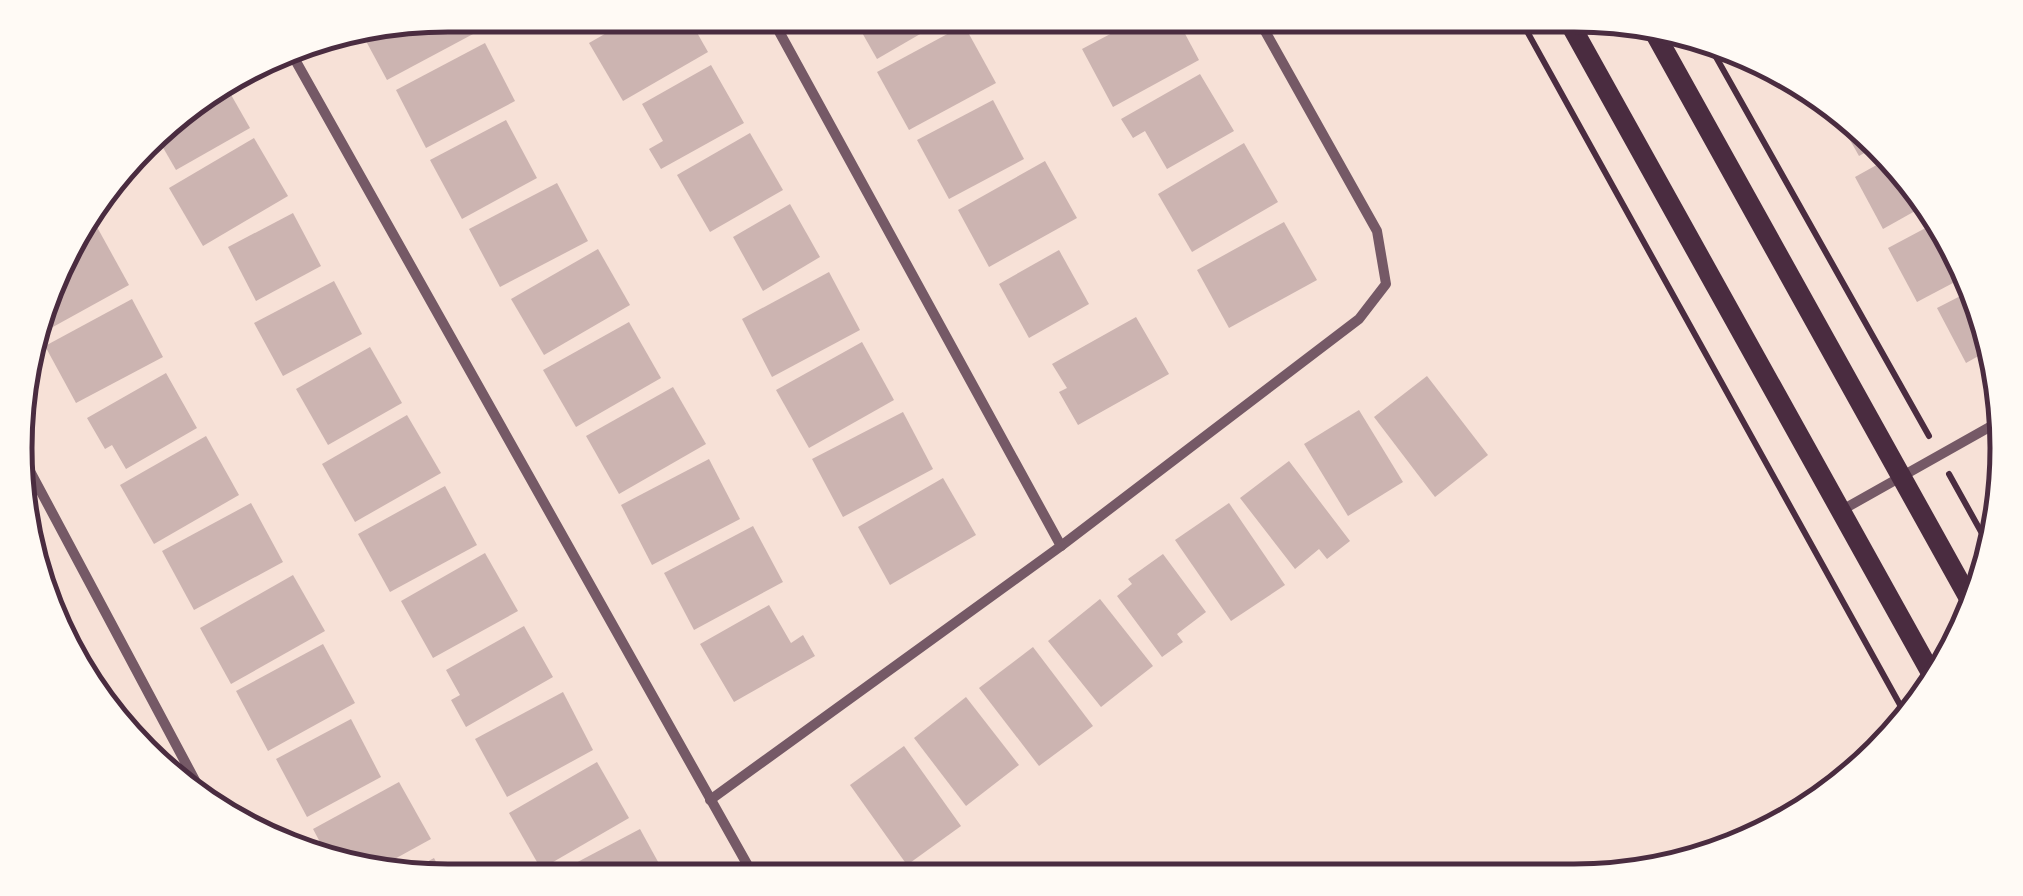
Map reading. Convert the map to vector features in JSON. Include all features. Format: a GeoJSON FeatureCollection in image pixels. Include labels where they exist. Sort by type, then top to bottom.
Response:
{"type":"FeatureCollection","features":[{"type":"Feature","properties":{"kind":"main road"},"geometry":{"type":"LineString","coordinates":[[1575,32],[1928,667]]}},
{"type":"Feature","properties":{"kind":"main road"},"geometry":{"type":"LineString","coordinates":[[1658,40],[1965,591]]}},
{"type":"Feature","properties":{"kind":"street"},"geometry":{"type":"LineString","coordinates":[[779,32],[1062,546]]}},
{"type":"Feature","properties":{"kind":"street"},"geometry":{"type":"LineString","coordinates":[[710,800],[1062,546],[1359,319],[1386,284],[1377,230],[1266,32]]}},
{"type":"Feature","properties":{"kind":"street"},"geometry":{"type":"LineString","coordinates":[[297,61],[747,864]]}},
{"type":"Feature","properties":{"kind":"street"},"geometry":{"type":"LineString","coordinates":[[1842,510],[1990,427]]}},
{"type":"Feature","properties":{"kind":"street"},"geometry":{"type":"LineString","coordinates":[[33,477],[193,776]]}},
{"type":"Feature","properties":{"kind":"path"},"geometry":{"type":"LineString","coordinates":[[1527,32],[1900,707]]}},
{"type":"Feature","properties":{"kind":"path"},"geometry":{"type":"LineString","coordinates":[[1715,57],[1982,534]]}},
{"type":"Feature","properties":{"kind":"building"},"geometry":{"type":"Polygon","coordinates":[[[474,32],[475,33],[387,80],[366,40],[421,33],[474,32]]]}},
{"type":"Feature","properties":{"kind":"building"},"geometry":{"type":"Polygon","coordinates":[[[608,32],[697,32],[708,52],[623,101],[589,43],[608,32]]]}},
{"type":"Feature","properties":{"kind":"building"},"geometry":{"type":"Polygon","coordinates":[[[862,32],[924,32],[877,59],[862,32]]]}},
{"type":"Feature","properties":{"kind":"building"},"geometry":{"type":"Polygon","coordinates":[[[951,32],[968,32],[996,83],[909,130],[877,72],[951,32]]]}},
{"type":"Feature","properties":{"kind":"building"},"geometry":{"type":"Polygon","coordinates":[[[1114,32],[1184,32],[1199,60],[1113,107],[1082,49],[1114,32]]]}},
{"type":"Feature","properties":{"kind":"building"},"geometry":{"type":"Polygon","coordinates":[[[485,43],[515,101],[426,148],[396,90],[485,43]]]}},
{"type":"Feature","properties":{"kind":"building"},"geometry":{"type":"Polygon","coordinates":[[[711,65],[744,123],[661,169],[649,149],[663,141],[642,104],[711,65]]]}},
{"type":"Feature","properties":{"kind":"building"},"geometry":{"type":"Polygon","coordinates":[[[1200,74],[1234,131],[1167,169],[1145,131],[1133,138],[1121,119],[1200,74]]]}},
{"type":"Feature","properties":{"kind":"building"},"geometry":{"type":"Polygon","coordinates":[[[231,94],[250,128],[176,170],[162,146],[231,94]]]}},
{"type":"Feature","properties":{"kind":"building"},"geometry":{"type":"Polygon","coordinates":[[[993,100],[1024,159],[949,199],[917,140],[993,100]]]}},
{"type":"Feature","properties":{"kind":"building"},"geometry":{"type":"Polygon","coordinates":[[[506,120],[537,178],[462,219],[430,160],[506,120]]]}},
{"type":"Feature","properties":{"kind":"building"},"geometry":{"type":"Polygon","coordinates":[[[750,133],[783,190],[710,232],[677,175],[750,133]]]}},
{"type":"Feature","properties":{"kind":"building"},"geometry":{"type":"Polygon","coordinates":[[[1846,134],[1867,152],[1859,156],[1846,134]]]}},
{"type":"Feature","properties":{"kind":"building"},"geometry":{"type":"Polygon","coordinates":[[[254,138],[288,196],[203,246],[169,188],[254,138]]]}},
{"type":"Feature","properties":{"kind":"building"},"geometry":{"type":"Polygon","coordinates":[[[1244,143],[1278,202],[1192,252],[1158,194],[1244,143]]]}},
{"type":"Feature","properties":{"kind":"building"},"geometry":{"type":"Polygon","coordinates":[[[1045,161],[1077,218],[989,267],[958,210],[1045,161]]]}},
{"type":"Feature","properties":{"kind":"building"},"geometry":{"type":"Polygon","coordinates":[[[1878,164],[1916,211],[1883,229],[1855,177],[1878,164]]]}},
{"type":"Feature","properties":{"kind":"building"},"geometry":{"type":"Polygon","coordinates":[[[557,183],[588,241],[500,287],[469,229],[557,183]]]}},
{"type":"Feature","properties":{"kind":"building"},"geometry":{"type":"Polygon","coordinates":[[[790,204],[820,257],[763,291],[733,237],[790,204]]]}},
{"type":"Feature","properties":{"kind":"building"},"geometry":{"type":"Polygon","coordinates":[[[293,213],[321,266],[256,301],[228,247],[293,213]]]}},
{"type":"Feature","properties":{"kind":"building"},"geometry":{"type":"Polygon","coordinates":[[[1284,222],[1317,280],[1229,328],[1197,270],[1284,222]]]}},
{"type":"Feature","properties":{"kind":"building"},"geometry":{"type":"Polygon","coordinates":[[[96,227],[129,285],[51,328],[75,264],[96,227]]]}},
{"type":"Feature","properties":{"kind":"building"},"geometry":{"type":"Polygon","coordinates":[[[1927,227],[1956,282],[1917,302],[1888,248],[1927,227]]]}},
{"type":"Feature","properties":{"kind":"building"},"geometry":{"type":"Polygon","coordinates":[[[598,249],[630,305],[544,355],[511,299],[598,249]]]}},
{"type":"Feature","properties":{"kind":"building"},"geometry":{"type":"Polygon","coordinates":[[[1059,250],[1089,304],[1029,338],[999,284],[1059,250]]]}},
{"type":"Feature","properties":{"kind":"building"},"geometry":{"type":"Polygon","coordinates":[[[829,272],[860,330],[772,377],[742,319],[829,272]]]}},
{"type":"Feature","properties":{"kind":"building"},"geometry":{"type":"Polygon","coordinates":[[[334,281],[362,334],[283,376],[254,323],[334,281]]]}},
{"type":"Feature","properties":{"kind":"building"},"geometry":{"type":"Polygon","coordinates":[[[1961,296],[1980,355],[1966,363],[1937,308],[1961,296]]]}},
{"type":"Feature","properties":{"kind":"building"},"geometry":{"type":"Polygon","coordinates":[[[132,299],[163,357],[76,403],[46,346],[132,299]]]}},
{"type":"Feature","properties":{"kind":"building"},"geometry":{"type":"Polygon","coordinates":[[[1136,317],[1169,374],[1078,425],[1059,392],[1067,388],[1052,364],[1136,317]]]}},
{"type":"Feature","properties":{"kind":"building"},"geometry":{"type":"Polygon","coordinates":[[[629,322],[661,378],[576,427],[543,370],[629,322]]]}},
{"type":"Feature","properties":{"kind":"building"},"geometry":{"type":"Polygon","coordinates":[[[862,342],[894,400],[809,448],[776,390],[862,342]]]}},
{"type":"Feature","properties":{"kind":"building"},"geometry":{"type":"Polygon","coordinates":[[[370,347],[402,403],[328,445],[296,389],[370,347]]]}},
{"type":"Feature","properties":{"kind":"building"},"geometry":{"type":"Polygon","coordinates":[[[166,373],[197,428],[126,469],[112,445],[105,449],[87,418],[166,373]]]}},
{"type":"Feature","properties":{"kind":"building"},"geometry":{"type":"Polygon","coordinates":[[[1427,376],[1488,455],[1435,497],[1374,417],[1427,376]]]}},
{"type":"Feature","properties":{"kind":"building"},"geometry":{"type":"Polygon","coordinates":[[[673,387],[706,444],[619,494],[586,436],[673,387]]]}},
{"type":"Feature","properties":{"kind":"building"},"geometry":{"type":"Polygon","coordinates":[[[1359,410],[1403,482],[1348,516],[1304,444],[1359,410]]]}},
{"type":"Feature","properties":{"kind":"building"},"geometry":{"type":"Polygon","coordinates":[[[903,412],[933,469],[843,517],[812,459],[903,412]]]}},
{"type":"Feature","properties":{"kind":"building"},"geometry":{"type":"Polygon","coordinates":[[[407,415],[441,473],[355,522],[322,464],[407,415]]]}},
{"type":"Feature","properties":{"kind":"building"},"geometry":{"type":"Polygon","coordinates":[[[206,436],[239,495],[154,544],[120,485],[206,436]]]}},
{"type":"Feature","properties":{"kind":"building"},"geometry":{"type":"Polygon","coordinates":[[[709,459],[740,519],[652,565],[621,505],[709,459]]]}},
{"type":"Feature","properties":{"kind":"building"},"geometry":{"type":"Polygon","coordinates":[[[1289,461],[1350,541],[1327,559],[1319,549],[1295,569],[1240,498],[1289,461]]]}},
{"type":"Feature","properties":{"kind":"building"},"geometry":{"type":"Polygon","coordinates":[[[943,478],[976,535],[890,585],[858,527],[943,478]]]}},
{"type":"Feature","properties":{"kind":"building"},"geometry":{"type":"Polygon","coordinates":[[[445,486],[477,545],[390,592],[358,534],[445,486]]]}},
{"type":"Feature","properties":{"kind":"building"},"geometry":{"type":"Polygon","coordinates":[[[251,503],[283,562],[194,610],[162,551],[251,503]]]}},
{"type":"Feature","properties":{"kind":"building"},"geometry":{"type":"Polygon","coordinates":[[[1229,503],[1285,585],[1231,621],[1175,540],[1229,503]]]}},
{"type":"Feature","properties":{"kind":"building"},"geometry":{"type":"Polygon","coordinates":[[[753,526],[783,582],[694,630],[664,573],[753,526]]]}},
{"type":"Feature","properties":{"kind":"building"},"geometry":{"type":"Polygon","coordinates":[[[485,553],[518,611],[433,658],[401,601],[485,553]]]}},
{"type":"Feature","properties":{"kind":"building"},"geometry":{"type":"Polygon","coordinates":[[[1163,554],[1206,612],[1177,634],[1183,642],[1162,657],[1117,596],[1132,584],[1128,579],[1163,554]]]}},
{"type":"Feature","properties":{"kind":"building"},"geometry":{"type":"Polygon","coordinates":[[[293,575],[325,631],[231,684],[200,628],[293,575]]]}},
{"type":"Feature","properties":{"kind":"building"},"geometry":{"type":"Polygon","coordinates":[[[1100,599],[1153,666],[1101,707],[1048,641],[1100,599]]]}},
{"type":"Feature","properties":{"kind":"building"},"geometry":{"type":"Polygon","coordinates":[[[769,605],[791,643],[803,635],[815,656],[734,702],[700,644],[769,605]]]}},
{"type":"Feature","properties":{"kind":"building"},"geometry":{"type":"Polygon","coordinates":[[[524,626],[553,677],[466,727],[451,700],[460,695],[446,670],[524,626]]]}},
{"type":"Feature","properties":{"kind":"building"},"geometry":{"type":"Polygon","coordinates":[[[323,644],[355,703],[268,751],[236,691],[323,644]]]}},
{"type":"Feature","properties":{"kind":"building"},"geometry":{"type":"Polygon","coordinates":[[[1033,647],[1093,726],[1039,766],[979,688],[1033,647]]]}},
{"type":"Feature","properties":{"kind":"building"},"geometry":{"type":"Polygon","coordinates":[[[563,692],[593,750],[507,797],[475,739],[563,692]]]}},
{"type":"Feature","properties":{"kind":"building"},"geometry":{"type":"Polygon","coordinates":[[[966,697],[1019,765],[966,806],[914,738],[966,697]]]}},
{"type":"Feature","properties":{"kind":"building"},"geometry":{"type":"Polygon","coordinates":[[[351,719],[381,777],[307,817],[276,759],[351,719]]]}},
{"type":"Feature","properties":{"kind":"building"},"geometry":{"type":"Polygon","coordinates":[[[904,746],[961,826],[906,864],[850,785],[904,746]]]}},
{"type":"Feature","properties":{"kind":"building"},"geometry":{"type":"Polygon","coordinates":[[[597,762],[629,818],[550,864],[538,864],[509,813],[597,762]]]}},
{"type":"Feature","properties":{"kind":"building"},"geometry":{"type":"Polygon","coordinates":[[[399,782],[431,839],[393,860],[320,843],[313,829],[399,782]]]}},
{"type":"Feature","properties":{"kind":"building"},"geometry":{"type":"Polygon","coordinates":[[[640,829],[659,864],[574,864],[640,829]]]}}]}
